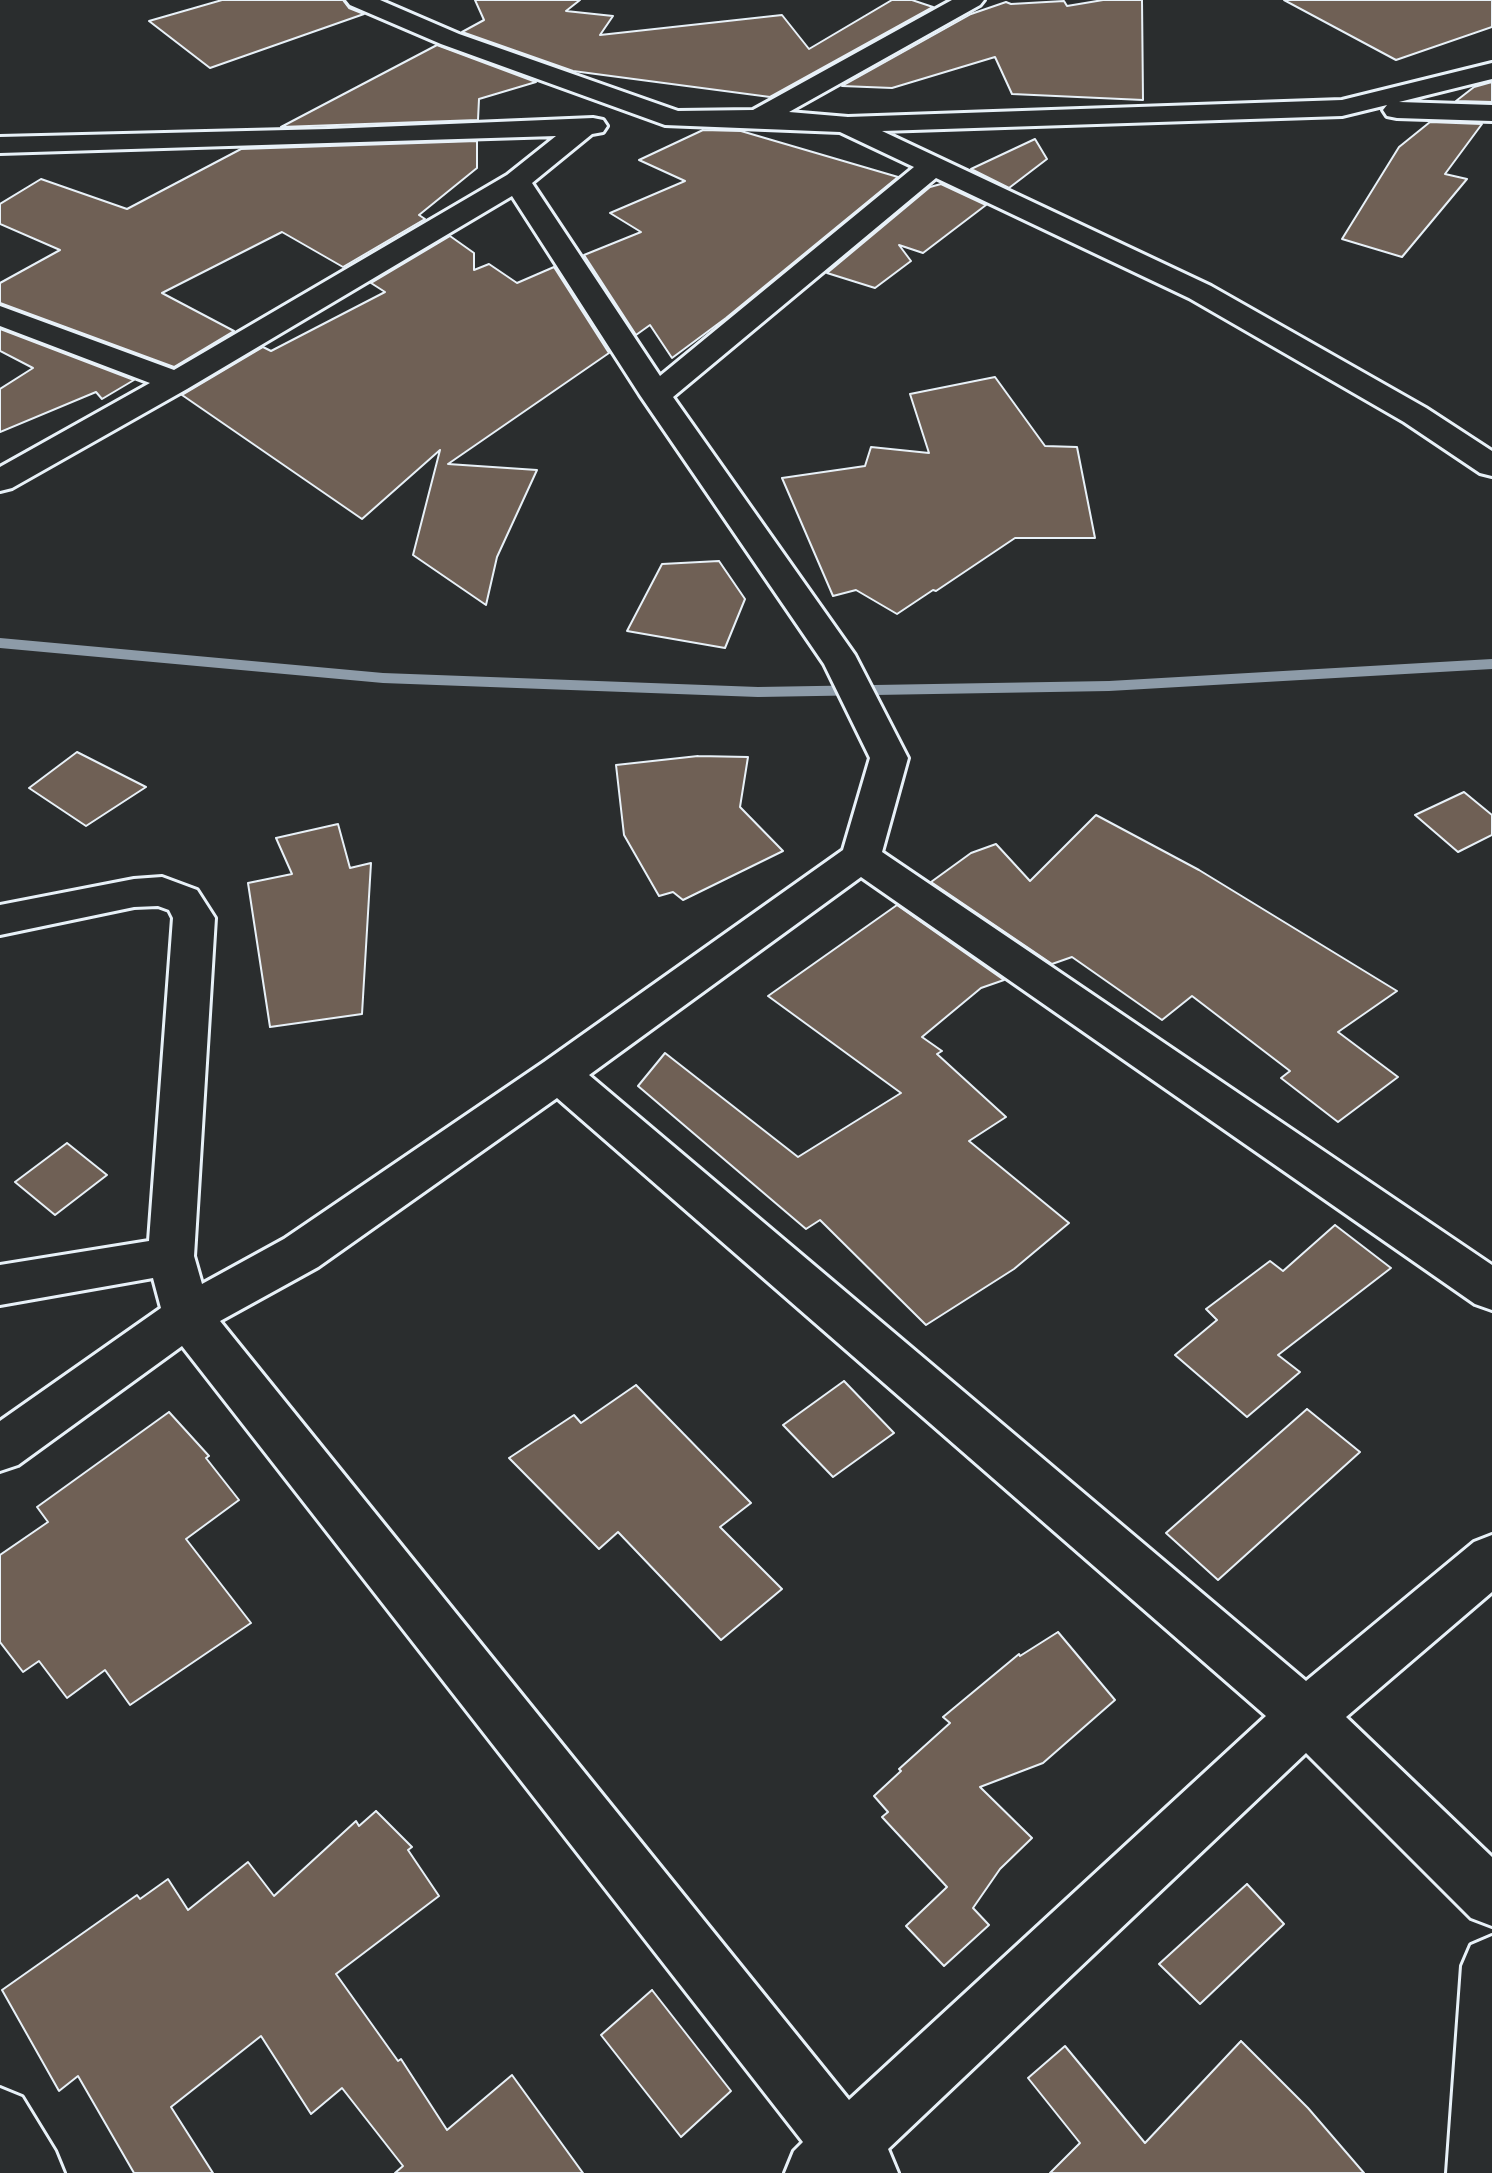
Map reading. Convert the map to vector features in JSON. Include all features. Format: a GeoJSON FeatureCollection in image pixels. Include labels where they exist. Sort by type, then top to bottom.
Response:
{"type":"FeatureCollection","features":[{"type":"Feature","properties":{"kind":"street"},"geometry":{"type":"LineString","coordinates":[[359,0],[450,39],[675,119]]}},
{"type":"Feature","properties":{"kind":"street"},"geometry":{"type":"LineString","coordinates":[[758,118],[971,0]]}},
{"type":"Feature","properties":{"kind":"street"},"geometry":{"type":"LineString","coordinates":[[1342,108],[1492,71]]}},
{"type":"Feature","properties":{"kind":"street"},"geometry":{"type":"LineString","coordinates":[[0,145],[584,127],[675,119],[758,118],[845,124],[1342,108],[1492,113]]}},
{"type":"Feature","properties":{"kind":"street"},"geometry":{"type":"LineString","coordinates":[[845,124],[1200,292],[1415,415],[1492,466]]}},
{"type":"Feature","properties":{"kind":"street"},"geometry":{"type":"LineString","coordinates":[[0,481],[176,382],[517,181],[584,127]]}},
{"type":"Feature","properties":{"kind":"street"},"geometry":{"type":"LineString","coordinates":[[656,395],[932,167]]}},
{"type":"Feature","properties":{"kind":"street"},"geometry":{"type":"LineString","coordinates":[[0,1449],[187,1316],[301,1253],[559,1074],[861,857],[889,758],[842,663],[656,395],[517,181]]}},
{"type":"Feature","properties":{"kind":"street"},"geometry":{"type":"LineString","coordinates":[[0,315],[176,382]]}},
{"type":"Feature","properties":{"kind":"street"},"geometry":{"type":"LineString","coordinates":[[861,857],[1492,1290]]}},
{"type":"Feature","properties":{"kind":"street"},"geometry":{"type":"LineString","coordinates":[[0,920],[134,893],[162,891],[183,900],[194,918],[171,1256],[187,1316],[842,2164],[1306,1716],[1492,1559]]}},
{"type":"Feature","properties":{"kind":"street"},"geometry":{"type":"LineString","coordinates":[[559,1074],[1306,1716],[1492,1897]]}},
{"type":"Feature","properties":{"kind":"street"},"geometry":{"type":"LineString","coordinates":[[0,1285],[171,1256]]}},
{"type":"Feature","properties":{"kind":"street"},"geometry":{"type":"LineString","coordinates":[[1478,2173],[1492,1966]]}},
{"type":"Feature","properties":{"kind":"street"},"geometry":{"type":"LineString","coordinates":[[0,2119],[33,2173]]}},
{"type":"Feature","properties":{"kind":"building"},"geometry":{"type":"Polygon","coordinates":[[[222,0],[343,0],[349,8],[364,14],[210,68],[149,21],[222,0]]]}},
{"type":"Feature","properties":{"kind":"building"},"geometry":{"type":"Polygon","coordinates":[[[475,0],[580,0],[566,11],[613,16],[600,35],[782,15],[809,49],[892,0],[912,0],[933,7],[770,97],[573,71],[462,32],[484,20],[475,0]]]}},
{"type":"Feature","properties":{"kind":"building"},"geometry":{"type":"Polygon","coordinates":[[[1103,0],[1142,0],[1143,100],[1012,94],[995,57],[892,88],[842,86],[971,14],[1006,2],[1064,1],[1067,6],[1103,0]]]}},
{"type":"Feature","properties":{"kind":"building"},"geometry":{"type":"Polygon","coordinates":[[[1284,0],[1492,0],[1492,27],[1396,60],[1284,0]]]}},
{"type":"Feature","properties":{"kind":"building"},"geometry":{"type":"Polygon","coordinates":[[[437,45],[536,82],[479,99],[478,120],[281,127],[437,45]]]}},
{"type":"Feature","properties":{"kind":"building"},"geometry":{"type":"Polygon","coordinates":[[[1492,82],[1492,102],[1456,101],[1474,87],[1492,82]]]}},
{"type":"Feature","properties":{"kind":"building"},"geometry":{"type":"Polygon","coordinates":[[[1430,122],[1482,124],[1445,174],[1467,179],[1402,257],[1342,239],[1399,147],[1430,122]]]}},
{"type":"Feature","properties":{"kind":"building"},"geometry":{"type":"Polygon","coordinates":[[[703,130],[741,131],[898,177],[726,318],[672,358],[650,325],[636,335],[584,255],[641,232],[610,213],[685,181],[639,160],[703,130]]]}},
{"type":"Feature","properties":{"kind":"building"},"geometry":{"type":"Polygon","coordinates":[[[1035,139],[1047,159],[1009,188],[971,169],[1035,139]]]}},
{"type":"Feature","properties":{"kind":"building"},"geometry":{"type":"Polygon","coordinates":[[[477,141],[477,168],[419,215],[425,219],[343,267],[282,232],[162,293],[234,331],[174,367],[0,303],[0,283],[60,250],[0,224],[0,204],[41,179],[127,209],[241,149],[477,141]]]}},
{"type":"Feature","properties":{"kind":"building"},"geometry":{"type":"Polygon","coordinates":[[[941,184],[986,205],[923,253],[899,245],[911,261],[875,288],[827,273],[930,187],[941,184]]]}},
{"type":"Feature","properties":{"kind":"building"},"geometry":{"type":"Polygon","coordinates":[[[450,236],[474,253],[474,270],[489,264],[517,283],[554,267],[609,353],[448,464],[537,470],[497,557],[486,605],[413,555],[440,450],[362,519],[182,395],[263,347],[271,351],[385,292],[371,283],[450,236]]]}},
{"type":"Feature","properties":{"kind":"building"},"geometry":{"type":"Polygon","coordinates":[[[0,329],[134,380],[102,399],[96,392],[0,432],[0,389],[33,368],[0,351],[0,329]]]}},
{"type":"Feature","properties":{"kind":"building"},"geometry":{"type":"Polygon","coordinates":[[[995,377],[1045,446],[1077,447],[1095,538],[1015,538],[897,614],[856,590],[833,596],[782,478],[865,466],[871,447],[929,453],[910,394],[995,377]]]}},
{"type":"Feature","properties":{"kind":"building"},"geometry":{"type":"Polygon","coordinates":[[[719,561],[745,599],[725,648],[627,631],[662,564],[719,561]]]}},
{"type":"Feature","properties":{"kind":"building"},"geometry":{"type":"Polygon","coordinates":[[[77,752],[146,787],[86,826],[29,788],[77,752]]]}},
{"type":"Feature","properties":{"kind":"building"},"geometry":{"type":"Polygon","coordinates":[[[698,756],[748,757],[740,807],[783,851],[683,900],[673,892],[659,896],[624,835],[616,765],[698,756]]]}},
{"type":"Feature","properties":{"kind":"building"},"geometry":{"type":"Polygon","coordinates":[[[1464,792],[1492,815],[1492,835],[1458,852],[1415,815],[1464,792]]]}},
{"type":"Feature","properties":{"kind":"building"},"geometry":{"type":"Polygon","coordinates":[[[1096,815],[1199,870],[1397,991],[1338,1032],[1398,1077],[1338,1122],[1281,1078],[1290,1071],[1192,996],[1162,1020],[1072,957],[1052,964],[931,882],[971,853],[996,844],[1030,881],[1096,815]]]}},
{"type":"Feature","properties":{"kind":"building"},"geometry":{"type":"Polygon","coordinates":[[[338,824],[350,868],[371,863],[362,1014],[270,1027],[248,883],[292,874],[276,838],[338,824]]]}},
{"type":"Feature","properties":{"kind":"building"},"geometry":{"type":"Polygon","coordinates":[[[897,905],[1004,980],[981,988],[922,1037],[942,1051],[937,1054],[1006,1117],[969,1141],[1069,1223],[1014,1269],[926,1325],[820,1220],[806,1229],[638,1086],[665,1053],[798,1157],[901,1093],[768,996],[897,905]]]}},
{"type":"Feature","properties":{"kind":"building"},"geometry":{"type":"Polygon","coordinates":[[[67,1143],[107,1175],[55,1215],[15,1182],[67,1143]]]}},
{"type":"Feature","properties":{"kind":"building"},"geometry":{"type":"Polygon","coordinates":[[[1335,1225],[1391,1268],[1278,1355],[1300,1372],[1247,1417],[1175,1355],[1217,1320],[1206,1309],[1270,1261],[1283,1271],[1335,1225]]]}},
{"type":"Feature","properties":{"kind":"building"},"geometry":{"type":"Polygon","coordinates":[[[844,1381],[894,1433],[833,1477],[783,1425],[844,1381]]]}},
{"type":"Feature","properties":{"kind":"building"},"geometry":{"type":"Polygon","coordinates":[[[636,1385],[751,1503],[720,1527],[782,1589],[721,1640],[618,1532],[599,1549],[509,1458],[574,1415],[581,1423],[636,1385]]]}},
{"type":"Feature","properties":{"kind":"building"},"geometry":{"type":"Polygon","coordinates":[[[1307,1409],[1360,1452],[1218,1580],[1166,1533],[1307,1409]]]}},
{"type":"Feature","properties":{"kind":"building"},"geometry":{"type":"Polygon","coordinates":[[[169,1412],[209,1456],[206,1458],[239,1500],[186,1539],[251,1623],[130,1705],[105,1670],[67,1698],[39,1661],[23,1672],[0,1642],[0,1555],[48,1522],[37,1507],[169,1412]]]}},
{"type":"Feature","properties":{"kind":"building"},"geometry":{"type":"Polygon","coordinates":[[[1058,1632],[1115,1700],[1043,1763],[980,1787],[1032,1838],[1000,1869],[973,1908],[989,1925],[944,1966],[906,1926],[947,1887],[882,1817],[888,1812],[874,1796],[950,1723],[943,1717],[1019,1654],[1058,1632]]]}},
{"type":"Feature","properties":{"kind":"building"},"geometry":{"type":"Polygon","coordinates":[[[376,1811],[412,1847],[408,1850],[439,1896],[336,1974],[398,2061],[401,2059],[447,2130],[512,2075],[583,2173],[395,2173],[403,2166],[342,2088],[311,2114],[261,2036],[171,2107],[213,2173],[134,2173],[78,2076],[59,2091],[2,1990],[137,1895],[140,1899],[168,1879],[188,1910],[248,1862],[274,1896],[356,1821],[359,1826],[376,1811]]]}},
{"type":"Feature","properties":{"kind":"building"},"geometry":{"type":"Polygon","coordinates":[[[1247,1884],[1284,1924],[1200,2004],[1159,1964],[1247,1884]]]}},
{"type":"Feature","properties":{"kind":"building"},"geometry":{"type":"Polygon","coordinates":[[[652,1990],[731,2091],[681,2137],[601,2035],[652,1990]]]}},
{"type":"Feature","properties":{"kind":"building"},"geometry":{"type":"Polygon","coordinates":[[[1241,2041],[1308,2108],[1364,2173],[1050,2173],[1080,2143],[1028,2078],[1065,2046],[1145,2143],[1241,2041]]]}},
{"type":"Feature","properties":{"kind":"waterway"},"geometry":{"type":"LineString","coordinates":[[0,643],[383,678],[758,692],[1109,686],[1492,664]]}}]}
